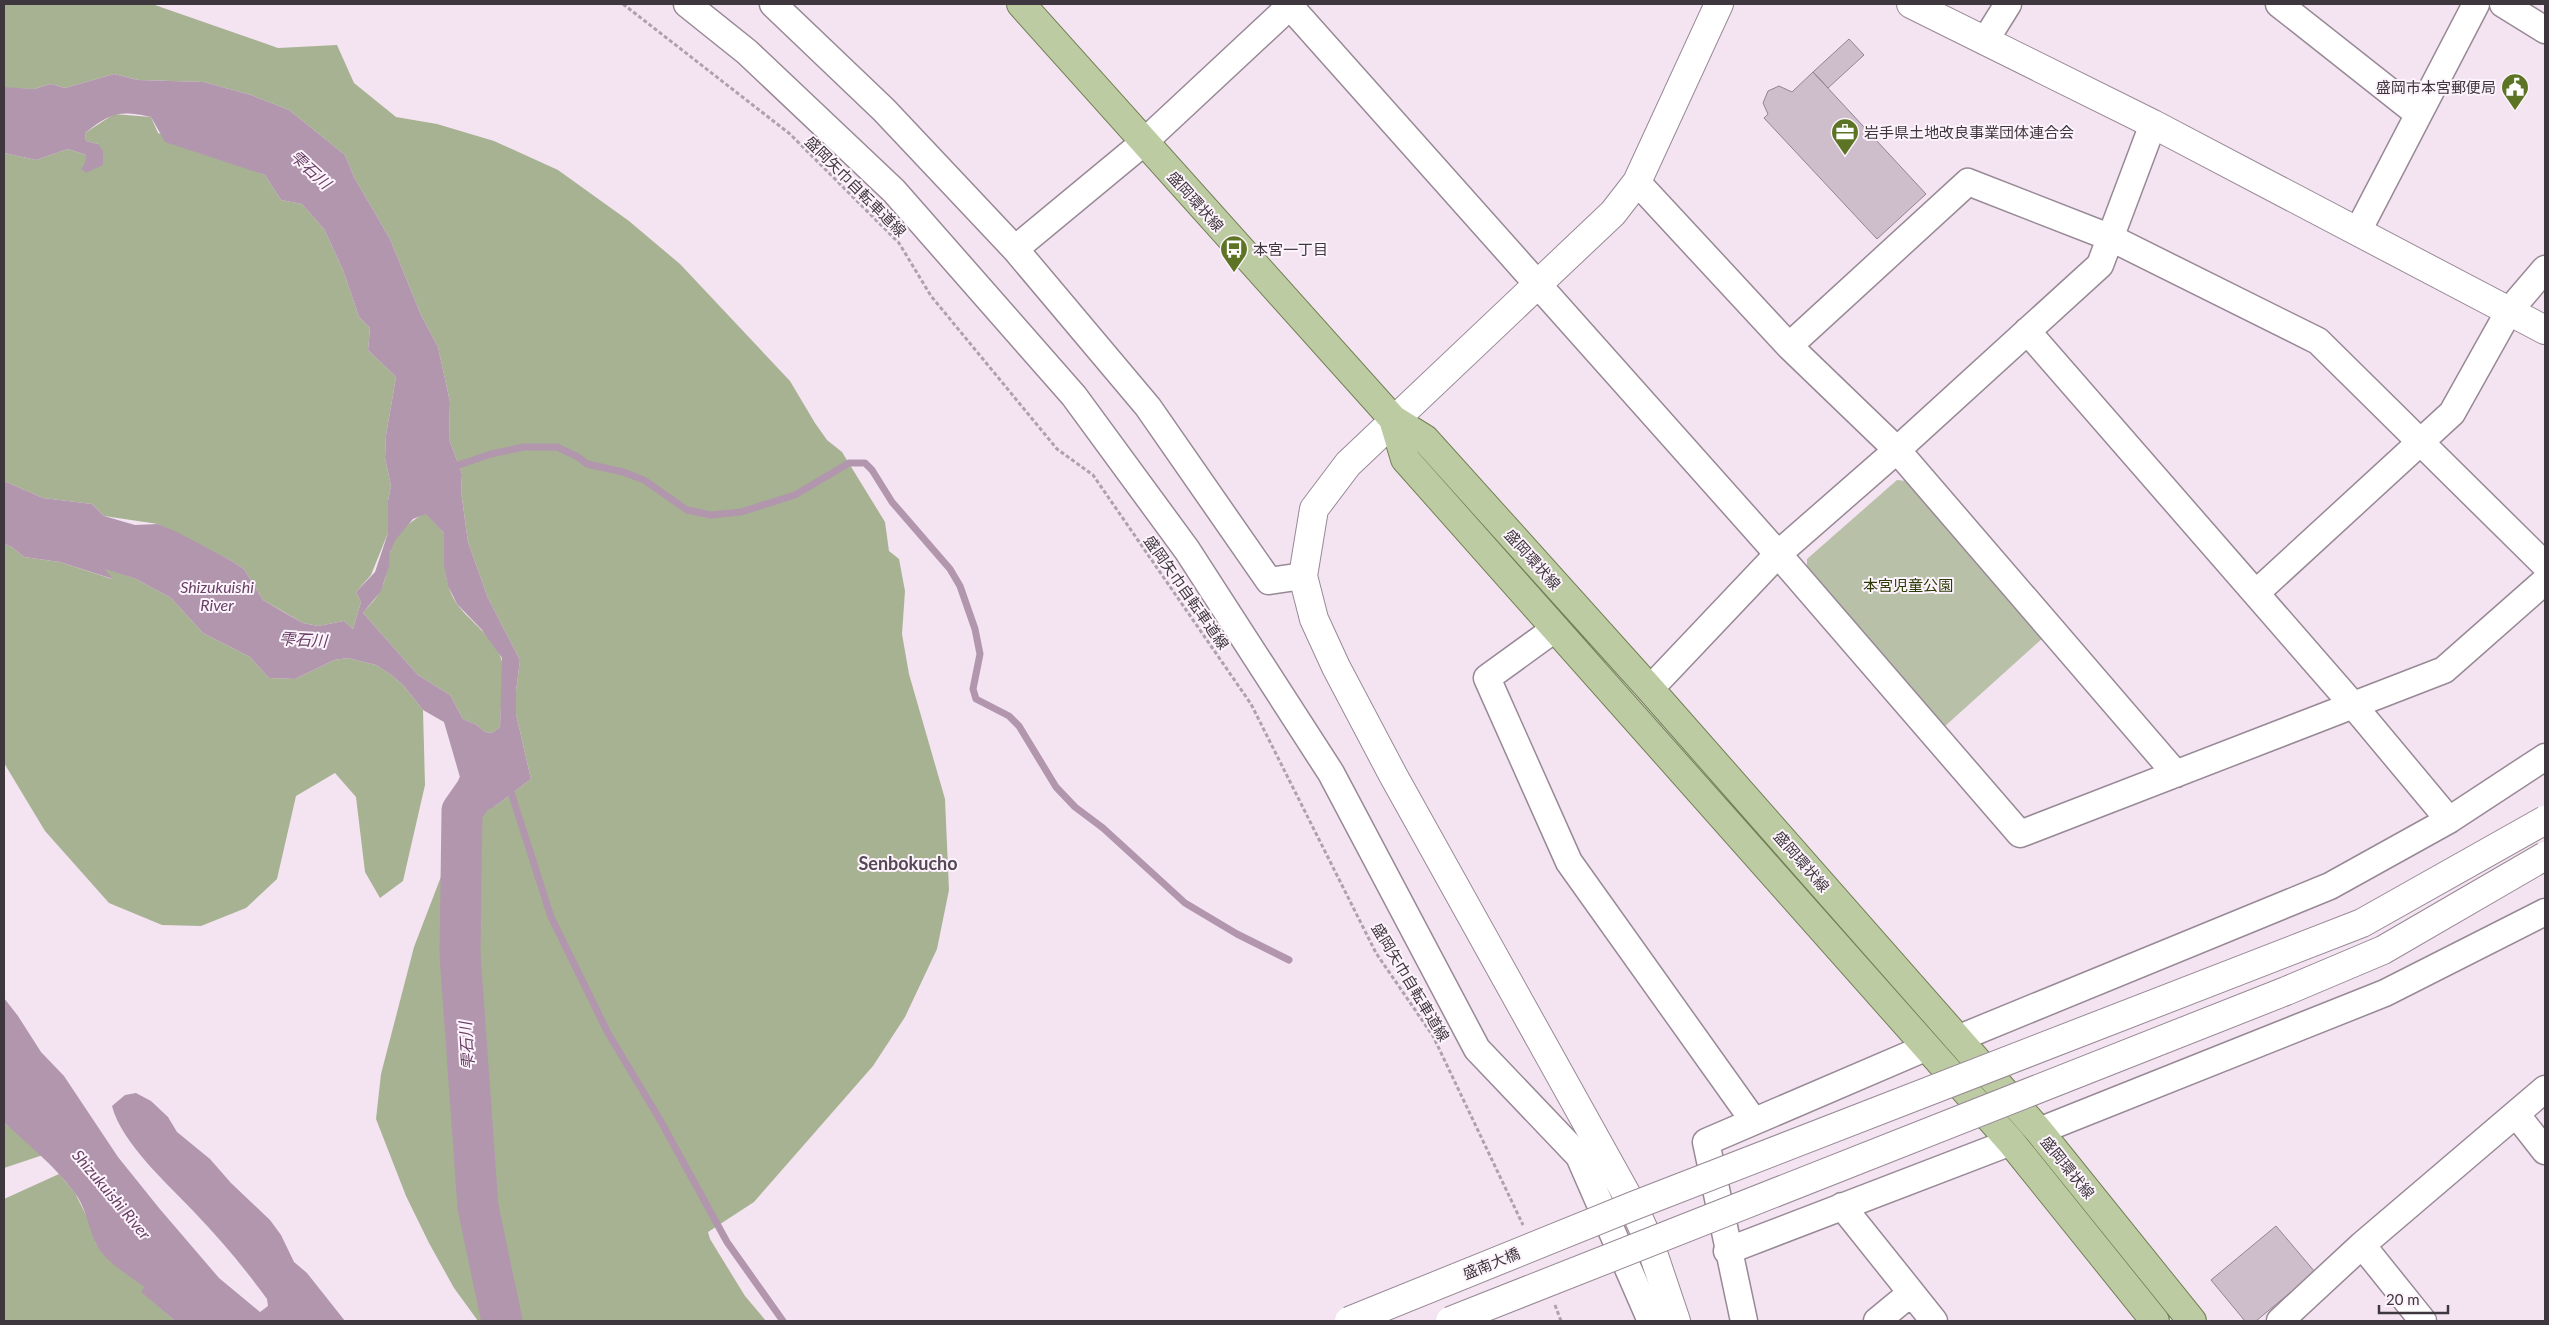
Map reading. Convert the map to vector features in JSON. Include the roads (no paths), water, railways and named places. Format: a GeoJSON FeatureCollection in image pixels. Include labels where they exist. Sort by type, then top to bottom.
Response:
{"type":"FeatureCollection","features":[{"type":"Feature","properties":{"kind":"main road","name":"盛岡環状線"},"geometry":{"type":"LineString","coordinates":[[1021,4],[1393,420],[1425,439],[1650,689],[2039,1131],[2192,1321]]}},
{"type":"Feature","properties":{"kind":"main road","name":"盛岡環状線"},"geometry":{"type":"LineString","coordinates":[[1393,420],[1405,459],[1925,1048],[2011,1142],[2155,1321]]}},
{"type":"Feature","properties":{"kind":"street"},"geometry":{"type":"LineString","coordinates":[[687,4],[748,52],[894,191],[1080,403],[1187,550],[1331,773],[1477,1049],[1579,1156],[1651,1321]]}},
{"type":"Feature","properties":{"kind":"street"},"geometry":{"type":"LineString","coordinates":[[773,4],[884,110],[1015,249],[1148,408],[1269,581],[1304,576]]}},
{"type":"Feature","properties":{"kind":"street"},"geometry":{"type":"LineString","coordinates":[[1676,1321],[1649,1241],[1633,1206],[1393,775],[1336,667],[1314,619],[1304,576],[1314,509],[1348,464],[1613,213],[1637,182],[1719,4]]}},
{"type":"Feature","properties":{"kind":"street"},"geometry":{"type":"LineString","coordinates":[[1911,4],[2153,124],[2545,330]]}},
{"type":"Feature","properties":{"kind":"street"},"geometry":{"type":"LineString","coordinates":[[1985,41],[2008,4]]}},
{"type":"Feature","properties":{"kind":"street"},"geometry":{"type":"LineString","coordinates":[[2279,4],[2417,113]]}},
{"type":"Feature","properties":{"kind":"street"},"geometry":{"type":"LineString","coordinates":[[2358,231],[2417,113],[2476,4]]}},
{"type":"Feature","properties":{"kind":"street"},"geometry":{"type":"LineString","coordinates":[[2503,4],[2545,30]]}},
{"type":"Feature","properties":{"kind":"street"},"geometry":{"type":"LineString","coordinates":[[1015,249],[1144,143],[1289,5],[1778,554],[2020,834],[2444,670],[2545,581]]}},
{"type":"Feature","properties":{"kind":"street"},"geometry":{"type":"LineString","coordinates":[[1650,689],[1778,554],[1896,450],[2100,264],[2153,124]]}},
{"type":"Feature","properties":{"kind":"street"},"geometry":{"type":"LineString","coordinates":[[1637,182],[1789,346],[1896,450],[2176,774]]}},
{"type":"Feature","properties":{"kind":"street"},"geometry":{"type":"LineString","coordinates":[[1789,346],[1968,182],[2109,237],[2318,341],[2545,564]]}},
{"type":"Feature","properties":{"kind":"street"},"geometry":{"type":"LineString","coordinates":[[2256,593],[2452,413],[2509,311],[2545,269]]}},
{"type":"Feature","properties":{"kind":"street"},"geometry":{"type":"LineString","coordinates":[[2027,331],[2353,705],[2448,820]]}},
{"type":"Feature","properties":{"kind":"street"},"geometry":{"type":"LineString","coordinates":[[1556,628],[1487,678],[1569,862],[1754,1120]]}},
{"type":"Feature","properties":{"kind":"street"},"geometry":{"type":"LineString","coordinates":[[1957,1038],[2330,886],[2448,820],[2545,757]]}},
{"type":"Feature","properties":{"kind":"street","name":"盛南大橋"},"geometry":{"type":"LineString","coordinates":[[1349,1321],[1633,1206],[2362,923],[2545,820]]}},
{"type":"Feature","properties":{"kind":"street"},"geometry":{"type":"LineString","coordinates":[[1450,1321],[2304,984],[2382,950],[2545,856]]}},
{"type":"Feature","properties":{"kind":"street"},"geometry":{"type":"LineString","coordinates":[[2039,1131],[2386,993],[2545,912]]}},
{"type":"Feature","properties":{"kind":"street"},"geometry":{"type":"LineString","coordinates":[[1744,1321],[1727,1251],[1706,1142],[1925,1048]]}},
{"type":"Feature","properties":{"kind":"street"},"geometry":{"type":"LineString","coordinates":[[2280,1321],[2362,1245],[2545,1089]]}},
{"type":"Feature","properties":{"kind":"street"},"geometry":{"type":"LineString","coordinates":[[2516,1114],[2545,1151]]}},
{"type":"Feature","properties":{"kind":"street"},"geometry":{"type":"LineString","coordinates":[[1727,1251],[2011,1142]]}},
{"type":"Feature","properties":{"kind":"street"},"geometry":{"type":"LineString","coordinates":[[1842,1206],[1934,1321]]}},
{"type":"Feature","properties":{"kind":"street"},"geometry":{"type":"LineString","coordinates":[[2362,1245],[2423,1321]]}},
{"type":"Feature","properties":{"kind":"street"},"geometry":{"type":"LineString","coordinates":[[1877,1321],[1912,1293]]}},
{"type":"Feature","properties":{"kind":"water","name":"Shizukuishi River"},"geometry":{"type":"Polygon","coordinates":[[[114,74],[138,80],[204,82],[251,95],[289,110],[345,155],[354,177],[390,239],[421,315],[438,347],[450,402],[449,439],[462,474],[461,491],[468,542],[488,598],[520,660],[516,691],[516,714],[531,779],[494,807],[487,810],[478,806],[473,808],[468,818],[476,837],[474,840],[457,821],[449,817],[453,808],[466,798],[444,722],[423,710],[403,685],[376,665],[348,658],[334,660],[295,679],[269,678],[250,657],[203,633],[171,598],[136,579],[105,569],[113,579],[60,562],[24,557],[12,547],[4,544],[4,481],[43,498],[92,504],[104,516],[135,525],[158,524],[177,532],[244,569],[263,600],[303,623],[318,626],[344,621],[353,629],[361,602],[356,592],[375,572],[388,533],[388,501],[391,486],[385,458],[386,435],[396,377],[368,350],[370,328],[359,317],[343,270],[324,229],[302,204],[281,200],[265,175],[165,142],[151,117],[131,114],[116,115],[102,121],[85,133],[86,141],[98,144],[103,151],[103,165],[86,173],[81,169],[85,163],[86,155],[68,149],[36,160],[4,153],[4,87],[34,89],[51,84],[65,88],[114,74]],[[426,514],[413,519],[396,539],[390,552],[389,566],[381,591],[363,613],[418,675],[450,695],[463,719],[477,725],[485,732],[492,733],[500,727],[502,658],[482,630],[457,604],[448,586],[444,566],[444,533],[426,514]]]}},
{"type":"Feature","properties":{"kind":"water","name":"Shizukuishi River"},"geometry":{"type":"Polygon","coordinates":[[[4,998],[41,1052],[64,1076],[118,1157],[219,1278],[260,1312],[268,1306],[267,1299],[233,1255],[148,1163],[125,1135],[112,1106],[125,1095],[136,1093],[151,1101],[168,1117],[177,1132],[210,1159],[231,1183],[270,1220],[281,1235],[294,1262],[307,1273],[345,1321],[175,1321],[141,1292],[144,1287],[111,1262],[100,1251],[93,1238],[81,1204],[66,1182],[4,1122],[4,998]]]}},
{"type":"Feature","properties":{"kind":"waterway"},"geometry":{"type":"LineString","coordinates":[[450,468],[491,454],[524,447],[557,447],[578,457],[587,464],[623,472],[644,480],[687,510],[711,515],[741,512],[795,495],[849,463],[865,463],[872,470],[892,502],[950,569],[960,586],[975,629],[980,654],[973,689],[976,699],[1009,716],[1019,726],[1056,787],[1075,807],[1103,828],[1185,903],[1237,934],[1289,960]]}},
{"type":"Feature","properties":{"kind":"waterway","name":"雫石川"},"geometry":{"type":"LineString","coordinates":[[483,775],[476,791],[462,811],[460,954],[478,1207],[502,1321]]}},
{"type":"Feature","properties":{"kind":"waterway"},"geometry":{"type":"LineString","coordinates":[[509,786],[551,917],[608,1033],[659,1118],[727,1242],[783,1321]]}},
{"type":"Feature","properties":{"kind":"place","name":"盛岡市本宮郵便局"},"geometry":{"type":"Point","coordinates":[2515,111]}},
{"type":"Feature","properties":{"kind":"place","name":"岩手県土地改良事業団体連合会"},"geometry":{"type":"Point","coordinates":[1845,156]}},
{"type":"Feature","properties":{"kind":"place","name":"本宮一丁目"},"geometry":{"type":"Point","coordinates":[1234,273]}},
{"type":"Feature","properties":{"kind":"district","name":"Senbokucho"},"geometry":{"type":"Point","coordinates":[908,863]}},
{"type":"Feature","properties":{"kind":"park label","name":"本宮児童公園"},"geometry":{"type":"Point","coordinates":[1908,585]}}]}
